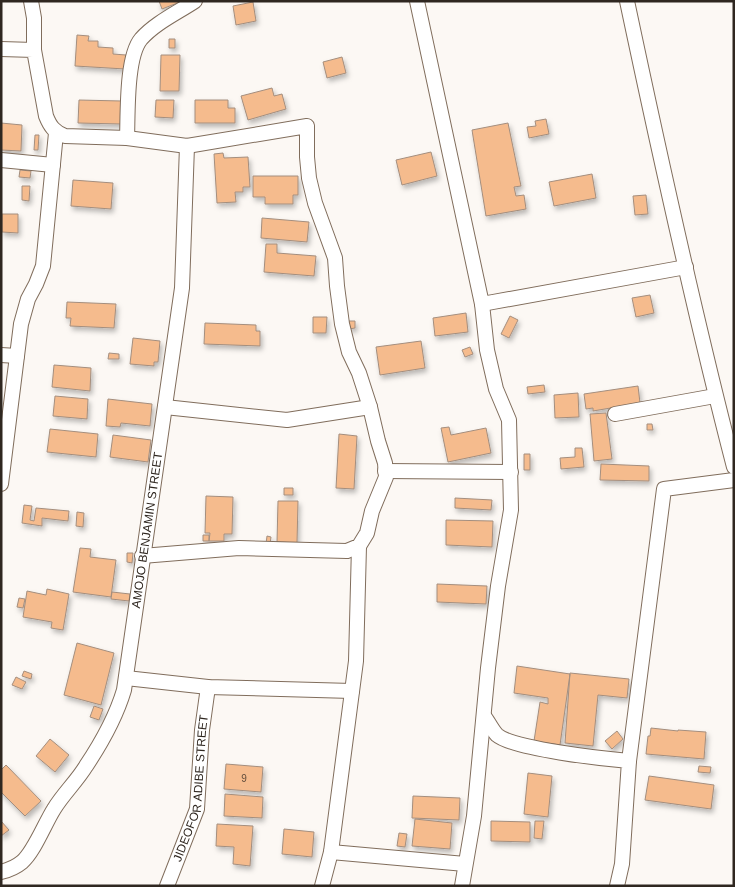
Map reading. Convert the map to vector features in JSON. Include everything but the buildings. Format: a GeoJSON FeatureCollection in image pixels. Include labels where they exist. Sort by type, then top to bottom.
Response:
{"type":"FeatureCollection","features":[{"type":"Feature","properties":{"kind":"street"},"geometry":{"type":"LineString","coordinates":[[127,138],[130,82],[134,51],[140,40],[155,26],[195,1]]}},
{"type":"Feature","properties":{"kind":"street"},"geometry":{"type":"LineString","coordinates":[[417,1],[482,304],[487,350],[493,379],[509,420],[511,510],[498,586],[474,816],[462,886]]}},
{"type":"Feature","properties":{"kind":"street"},"geometry":{"type":"LineString","coordinates":[[627,1],[666,185],[715,396],[734,467]]}},
{"type":"Feature","properties":{"kind":"street"},"geometry":{"type":"LineString","coordinates":[[34,4],[34,50],[46,116],[56,133],[64,136],[127,138],[187,146],[307,126],[307,157],[315,203],[336,258],[341,314],[349,352],[359,373],[370,407],[385,463],[386,477],[372,511],[367,533],[359,546],[356,661],[332,852],[322,886]]}},
{"type":"Feature","properties":{"kind":"street"},"geometry":{"type":"LineString","coordinates":[[1,49],[34,50]]}},
{"type":"Feature","properties":{"kind":"street"},"geometry":{"type":"LineString","coordinates":[[1,484],[21,324],[28,299],[43,266],[56,133]]}},
{"type":"Feature","properties":{"kind":"street","name":"AMOJO BENJAMIN STREET"},"geometry":{"type":"LineString","coordinates":[[1,872],[10,870],[22,863],[28,855],[60,799],[86,767],[113,720],[121,699],[126,678],[142,556],[182,288],[187,146]]}},
{"type":"Feature","properties":{"kind":"street"},"geometry":{"type":"LineString","coordinates":[[1,160],[53,165]]}},
{"type":"Feature","properties":{"kind":"street"},"geometry":{"type":"LineString","coordinates":[[482,304],[686,267]]}},
{"type":"Feature","properties":{"kind":"street"},"geometry":{"type":"LineString","coordinates":[[1,354],[17,356]]}},
{"type":"Feature","properties":{"kind":"street"},"geometry":{"type":"LineString","coordinates":[[615,414],[715,396]]}},
{"type":"Feature","properties":{"kind":"street"},"geometry":{"type":"LineString","coordinates":[[165,407],[287,420],[370,407]]}},
{"type":"Feature","properties":{"kind":"street"},"geometry":{"type":"LineString","coordinates":[[385,471],[511,472]]}},
{"type":"Feature","properties":{"kind":"street"},"geometry":{"type":"LineString","coordinates":[[617,886],[622,864],[629,761],[664,489],[734,480]]}},
{"type":"Feature","properties":{"kind":"street"},"geometry":{"type":"LineString","coordinates":[[142,556],[239,548],[347,551],[359,546]]}},
{"type":"Feature","properties":{"kind":"street"},"geometry":{"type":"LineString","coordinates":[[126,678],[208,687],[352,691]]}},
{"type":"Feature","properties":{"kind":"street","name":"JIDEOFOR ADIBE STREET"},"geometry":{"type":"LineString","coordinates":[[167,886],[197,809],[202,730],[208,687]]}},
{"type":"Feature","properties":{"kind":"street"},"geometry":{"type":"LineString","coordinates":[[484,716],[498,735],[514,743],[588,757],[629,761]]}},
{"type":"Feature","properties":{"kind":"street"},"geometry":{"type":"LineString","coordinates":[[332,852],[465,864]]}}]}
